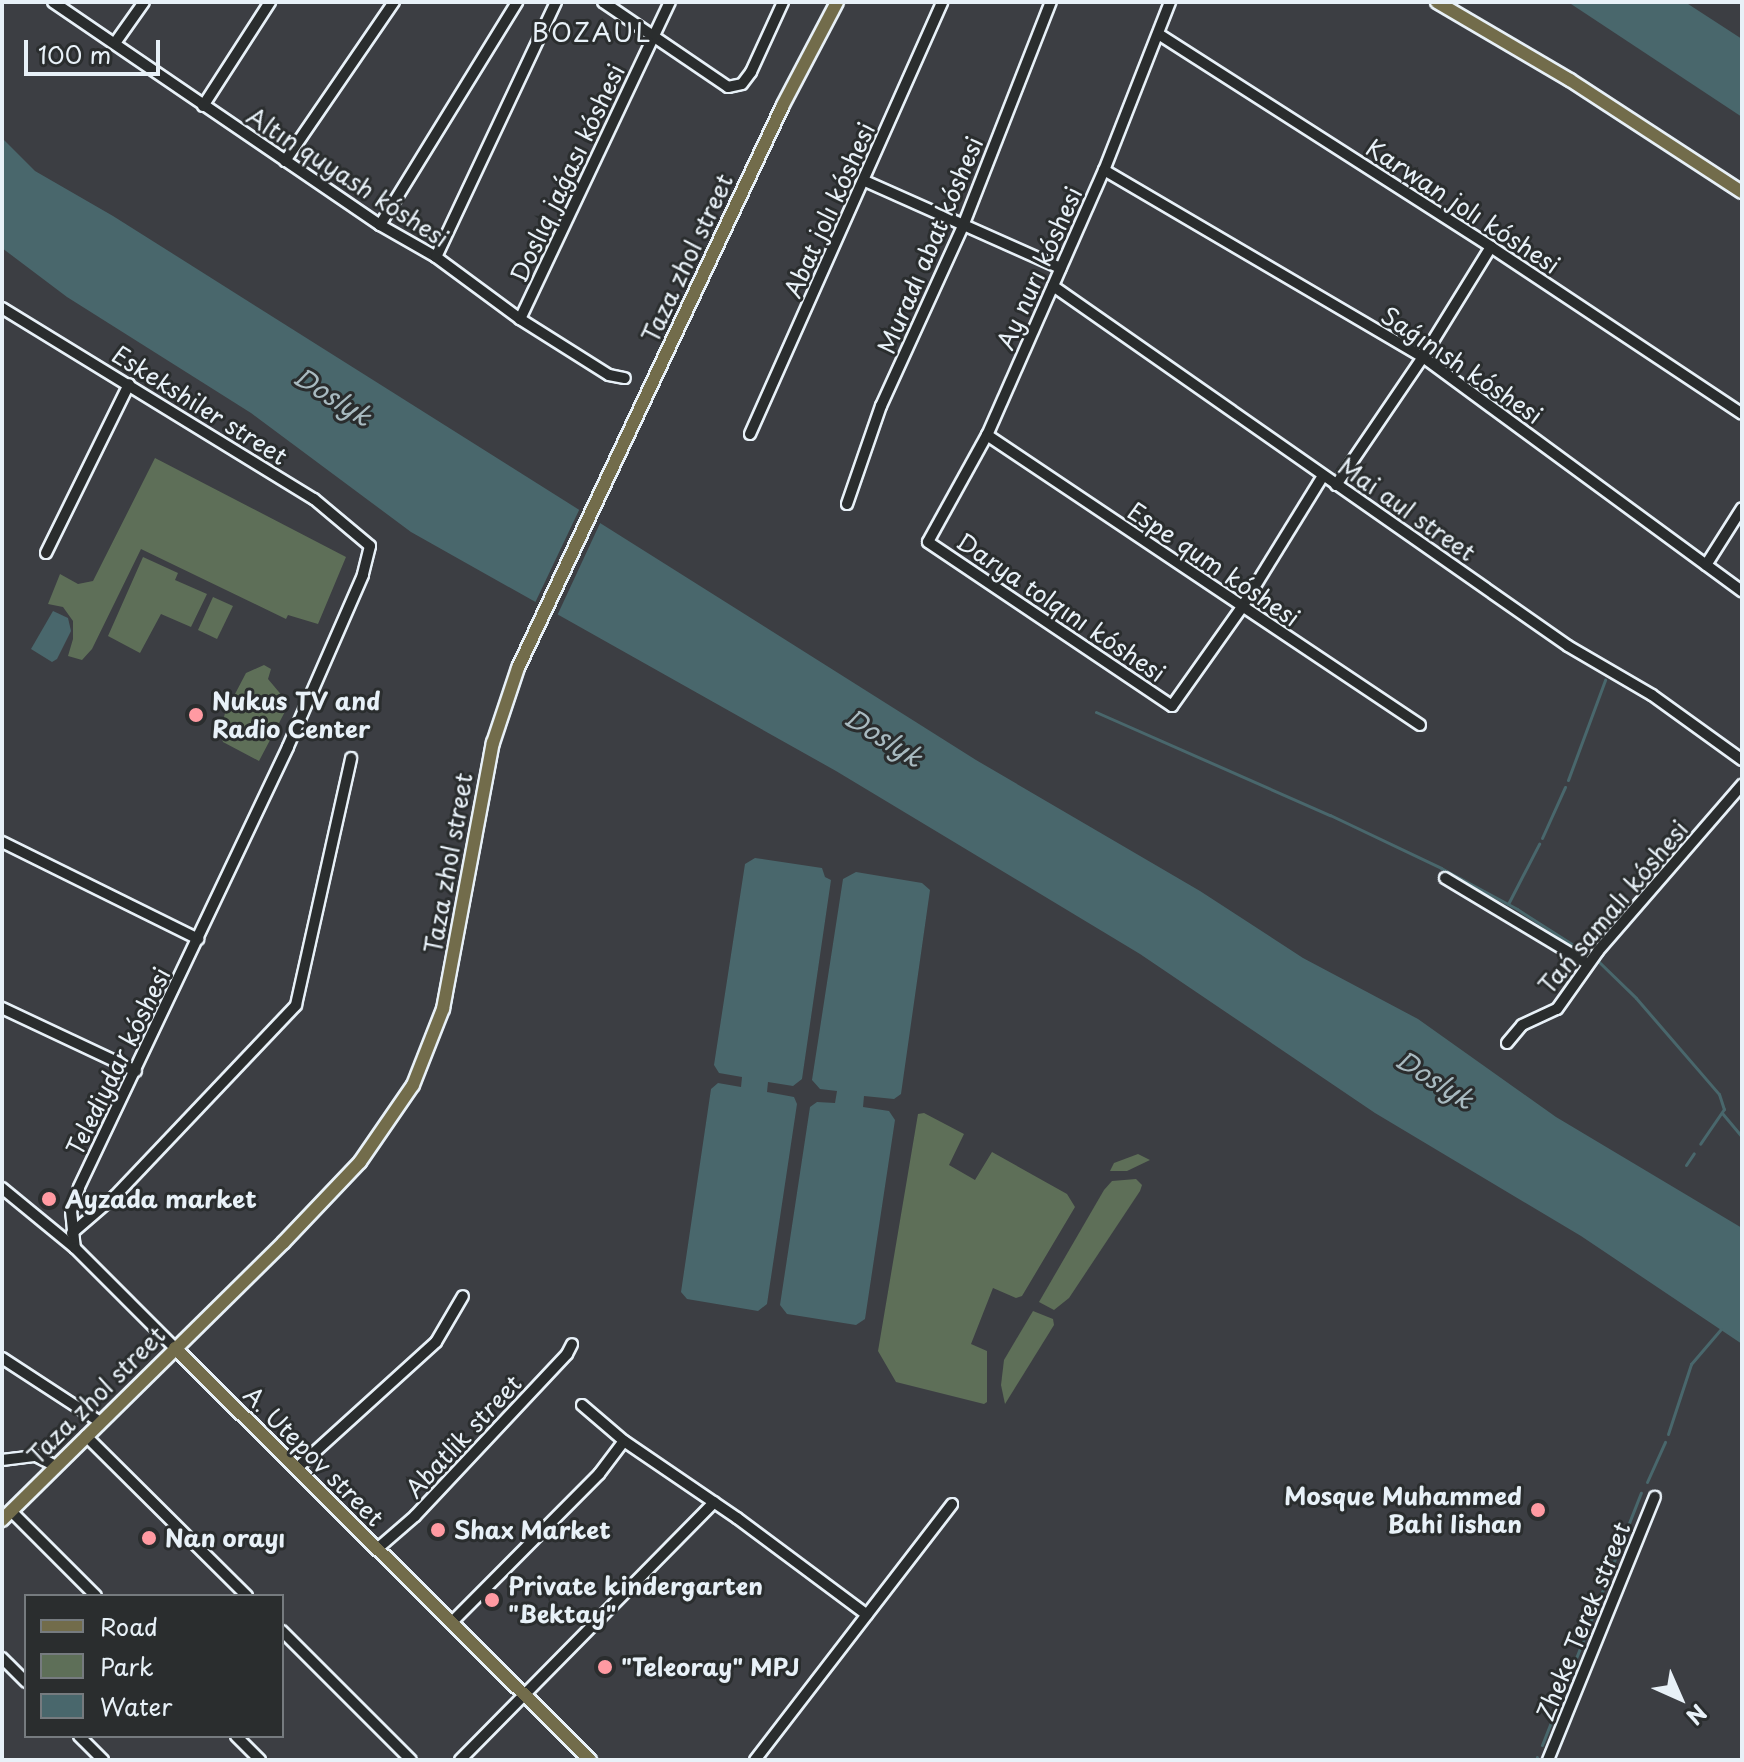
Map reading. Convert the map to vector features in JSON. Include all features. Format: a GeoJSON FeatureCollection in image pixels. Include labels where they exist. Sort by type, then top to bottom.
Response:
{"type":"FeatureCollection","features":[{"type":"Feature","properties":{"kind":"main road","name":"Taza zhol street"},"geometry":{"type":"LineString","coordinates":[[6,1516],[360,1162],[413,1085],[443,1009],[493,743],[518,668],[783,105],[837,2]]}},
{"type":"Feature","properties":{"kind":"main road"},"geometry":{"type":"LineString","coordinates":[[1437,2],[1570,80],[1742,192]]}},
{"type":"Feature","properties":{"kind":"main road","name":"A. Utepov street"},"geometry":{"type":"LineString","coordinates":[[175,1348],[590,1760]]}},
{"type":"Feature","properties":{"kind":"street","name":"Altın quyash kóshesi"},"geometry":{"type":"LineString","coordinates":[[53,2],[380,225],[436,257],[520,319],[609,375],[625,378]]}},
{"type":"Feature","properties":{"kind":"street"},"geometry":{"type":"LineString","coordinates":[[115,43],[144,2]]}},
{"type":"Feature","properties":{"kind":"street"},"geometry":{"type":"LineString","coordinates":[[203,106],[270,2]]}},
{"type":"Feature","properties":{"kind":"street"},"geometry":{"type":"LineString","coordinates":[[285,161],[394,2]]}},
{"type":"Feature","properties":{"kind":"street"},"geometry":{"type":"LineString","coordinates":[[380,225],[517,2]]}},
{"type":"Feature","properties":{"kind":"street"},"geometry":{"type":"LineString","coordinates":[[436,257],[556,2]]}},
{"type":"Feature","properties":{"kind":"street"},"geometry":{"type":"LineString","coordinates":[[603,2],[728,87],[742,84],[751,72],[783,2]]}},
{"type":"Feature","properties":{"kind":"street","name":"Doslıq jaǵası kóshesi"},"geometry":{"type":"LineString","coordinates":[[520,319],[670,2]]}},
{"type":"Feature","properties":{"kind":"street","name":"Abat jolı kóshesi"},"geometry":{"type":"LineString","coordinates":[[750,434],[942,2]]}},
{"type":"Feature","properties":{"kind":"street","name":"Muradı abat kóshesi"},"geometry":{"type":"LineString","coordinates":[[847,504],[881,406],[963,226],[1051,2]]}},
{"type":"Feature","properties":{"kind":"street","name":"Ay nurı kóshesi"},"geometry":{"type":"LineString","coordinates":[[928,542],[987,435],[1104,170],[1160,35],[1170,2]]}},
{"type":"Feature","properties":{"kind":"street","name":"Karwan jolı kóshesi"},"geometry":{"type":"LineString","coordinates":[[1160,35],[1491,247],[1742,414]]}},
{"type":"Feature","properties":{"kind":"street","name":"Saǵınısh kóshesi"},"geometry":{"type":"LineString","coordinates":[[1104,170],[1423,357],[1742,591]]}},
{"type":"Feature","properties":{"kind":"street"},"geometry":{"type":"LineString","coordinates":[[865,181],[1060,268]]}},
{"type":"Feature","properties":{"kind":"street"},"geometry":{"type":"LineString","coordinates":[[1336,485],[1423,357],[1491,247]]}},
{"type":"Feature","properties":{"kind":"street","name":"Mai aul street"},"geometry":{"type":"LineString","coordinates":[[1053,286],[1568,646],[1652,695],[1742,760]]}},
{"type":"Feature","properties":{"kind":"street","name":"Eskekshiler street"},"geometry":{"type":"LineString","coordinates":[[2,308],[314,499],[370,546]]}},
{"type":"Feature","properties":{"kind":"street"},"geometry":{"type":"LineString","coordinates":[[46,553],[129,384]]}},
{"type":"Feature","properties":{"kind":"street","name":"Espe qum kóshesi"},"geometry":{"type":"LineString","coordinates":[[987,435],[1420,725]]}},
{"type":"Feature","properties":{"kind":"street"},"geometry":{"type":"LineString","coordinates":[[1242,607],[1323,476]]}},
{"type":"Feature","properties":{"kind":"street"},"geometry":{"type":"LineString","coordinates":[[1706,565],[1742,508]]}},
{"type":"Feature","properties":{"kind":"street","name":"Darya tolqını kóshesi"},"geometry":{"type":"LineString","coordinates":[[928,542],[1172,706],[1242,607]]}},
{"type":"Feature","properties":{"kind":"street","name":"Telediydar kóshesi"},"geometry":{"type":"LineString","coordinates":[[75,1248],[71,1211],[79,1188],[198,939],[363,575],[370,546]]}},
{"type":"Feature","properties":{"kind":"street"},"geometry":{"type":"LineString","coordinates":[[72,1233],[115,1196],[296,1005],[351,758]]}},
{"type":"Feature","properties":{"kind":"street","name":"Tań samalı kóshesi"},"geometry":{"type":"LineString","coordinates":[[1507,1043],[1522,1025],[1557,1009],[1588,964],[1742,785]]}},
{"type":"Feature","properties":{"kind":"street"},"geometry":{"type":"LineString","coordinates":[[2,842],[198,939]]}},
{"type":"Feature","properties":{"kind":"street"},"geometry":{"type":"LineString","coordinates":[[1445,878],[1588,964]]}},
{"type":"Feature","properties":{"kind":"street"},"geometry":{"type":"LineString","coordinates":[[2,1008],[136,1071]]}},
{"type":"Feature","properties":{"kind":"street","name":"A. Utepov street"},"geometry":{"type":"LineString","coordinates":[[2,1188],[75,1248],[175,1348]]}},
{"type":"Feature","properties":{"kind":"street"},"geometry":{"type":"LineString","coordinates":[[296,1469],[436,1342],[463,1296]]}},
{"type":"Feature","properties":{"kind":"street","name":"Abatlik street"},"geometry":{"type":"LineString","coordinates":[[377,1549],[415,1516],[567,1354],[572,1344]]}},
{"type":"Feature","properties":{"kind":"street"},"geometry":{"type":"LineString","coordinates":[[2,1358],[100,1422]]}},
{"type":"Feature","properties":{"kind":"street"},"geometry":{"type":"LineString","coordinates":[[582,1405],[624,1441],[714,1502],[867,1615]]}},
{"type":"Feature","properties":{"kind":"street"},"geometry":{"type":"LineString","coordinates":[[86,1436],[245,1594]]}},
{"type":"Feature","properties":{"kind":"street"},"geometry":{"type":"LineString","coordinates":[[452,1622],[599,1474],[624,1441]]}},
{"type":"Feature","properties":{"kind":"street"},"geometry":{"type":"LineString","coordinates":[[2,1460],[36,1456],[56,1466]]}},
{"type":"Feature","properties":{"kind":"street","name":"Zheke Terek street"},"geometry":{"type":"LineString","coordinates":[[1548,1760],[1655,1497]]}},
{"type":"Feature","properties":{"kind":"street"},"geometry":{"type":"LineString","coordinates":[[460,1760],[714,1502]]}},
{"type":"Feature","properties":{"kind":"street"},"geometry":{"type":"LineString","coordinates":[[755,1760],[952,1504]]}},
{"type":"Feature","properties":{"kind":"street"},"geometry":{"type":"LineString","coordinates":[[6,1516],[94,1594]]}},
{"type":"Feature","properties":{"kind":"street"},"geometry":{"type":"LineString","coordinates":[[284,1633],[411,1760]]}},
{"type":"Feature","properties":{"kind":"street"},"geometry":{"type":"LineString","coordinates":[[2,1658],[24,1680]]}},
{"type":"Feature","properties":{"kind":"street"},"geometry":{"type":"LineString","coordinates":[[81,1738],[103,1760]]}},
{"type":"Feature","properties":{"kind":"street"},"geometry":{"type":"LineString","coordinates":[[238,1738],[260,1760]]}},
{"type":"Feature","properties":{"kind":"green space"},"geometry":{"type":"Polygon","coordinates":[[[155,458],[346,557],[318,624],[288,615],[286,619],[141,549],[92,649],[82,660],[68,656],[73,639],[73,621],[63,607],[48,604],[60,574],[78,584],[93,581],[155,458]]]}},
{"type":"Feature","properties":{"kind":"green space"},"geometry":{"type":"Polygon","coordinates":[[[143,557],[178,573],[175,580],[207,594],[191,627],[161,614],[140,653],[108,636],[143,557]]]}},
{"type":"Feature","properties":{"kind":"green space"},"geometry":{"type":"Polygon","coordinates":[[[213,597],[233,606],[217,639],[198,630],[213,597]]]}},
{"type":"Feature","properties":{"kind":"green space"},"geometry":{"type":"Polygon","coordinates":[[[264,665],[271,669],[268,679],[289,704],[259,761],[223,742],[220,733],[225,713],[246,673],[264,665]]]}},
{"type":"Feature","properties":{"kind":"green space"},"geometry":{"type":"Polygon","coordinates":[[[924,1113],[964,1134],[949,1165],[975,1180],[992,1152],[1067,1194],[1075,1207],[1022,1296],[1016,1298],[993,1288],[971,1344],[987,1351],[987,1402],[984,1404],[896,1382],[878,1351],[918,1114],[924,1113]]]}},
{"type":"Feature","properties":{"kind":"green space"},"geometry":{"type":"Polygon","coordinates":[[[1138,1154],[1150,1160],[1127,1171],[1110,1171],[1114,1163],[1138,1154]]]}},
{"type":"Feature","properties":{"kind":"green space"},"geometry":{"type":"Polygon","coordinates":[[[1136,1179],[1142,1185],[1140,1191],[1069,1298],[1054,1310],[1039,1302],[1104,1190],[1112,1181],[1136,1179]]]}},
{"type":"Feature","properties":{"kind":"green space"},"geometry":{"type":"Polygon","coordinates":[[[1033,1311],[1053,1319],[1054,1325],[1005,1404],[1001,1385],[1004,1360],[1033,1311]]]}},
{"type":"Feature","properties":{"kind":"water"},"geometry":{"type":"Polygon","coordinates":[[[1568,2],[1685,2],[1742,39],[1742,117],[1568,2]]]}},
{"type":"Feature","properties":{"kind":"water","name":"Doslyk"},"geometry":{"type":"Polygon","coordinates":[[[2,138],[35,171],[113,216],[976,760],[1200,891],[1303,958],[1418,1019],[1556,1117],[1742,1228],[1742,1344],[1581,1236],[1375,1113],[1140,954],[836,771],[411,532],[251,413],[67,297],[2,248],[2,138]]]}},
{"type":"Feature","properties":{"kind":"water"},"geometry":{"type":"Polygon","coordinates":[[[53,611],[68,618],[71,631],[57,659],[52,662],[31,649],[53,611]]]}},
{"type":"Feature","properties":{"kind":"water"},"geometry":{"type":"Polygon","coordinates":[[[755,858],[822,868],[825,877],[831,880],[802,1079],[793,1086],[768,1082],[767,1092],[794,1097],[797,1104],[767,1304],[758,1311],[687,1299],[681,1292],[711,1089],[718,1083],[741,1087],[742,1077],[719,1073],[714,1065],[745,864],[755,858]]]}},
{"type":"Feature","properties":{"kind":"water"},"geometry":{"type":"Polygon","coordinates":[[[856,872],[922,883],[930,890],[901,1094],[894,1099],[864,1096],[863,1107],[889,1111],[895,1120],[865,1319],[856,1325],[787,1314],[780,1305],[810,1107],[817,1102],[835,1103],[837,1091],[820,1089],[812,1080],[843,879],[856,872]]]}},
{"type":"Feature","properties":{"kind":"pier"},"geometry":{"type":"Polygon","coordinates":[[[581,506],[602,519],[556,618],[534,605],[581,506]]]}},
{"type":"Feature","properties":{"kind":"waterway"},"geometry":{"type":"LineString","coordinates":[[1568,780],[1605,680]]}},
{"type":"Feature","properties":{"kind":"waterway"},"geometry":{"type":"LineString","coordinates":[[1096,712],[1330,815],[1441,868],[1517,909],[1589,955]]}},
{"type":"Feature","properties":{"kind":"waterway"},"geometry":{"type":"LineString","coordinates":[[1542,838],[1565,787]]}},
{"type":"Feature","properties":{"kind":"waterway"},"geometry":{"type":"LineString","coordinates":[[1508,904],[1539,844]]}},
{"type":"Feature","properties":{"kind":"waterway"},"geometry":{"type":"LineString","coordinates":[[1598,961],[1636,998],[1719,1094],[1724,1109],[1700,1144]]}},
{"type":"Feature","properties":{"kind":"waterway"},"geometry":{"type":"LineString","coordinates":[[1722,1113],[1742,1137]]}},
{"type":"Feature","properties":{"kind":"waterway"},"geometry":{"type":"LineString","coordinates":[[1686,1165],[1694,1153]]}},
{"type":"Feature","properties":{"kind":"waterway"},"geometry":{"type":"LineString","coordinates":[[1668,1434],[1691,1364],[1721,1329]]}},
{"type":"Feature","properties":{"kind":"waterway"},"geometry":{"type":"LineString","coordinates":[[1647,1482],[1665,1442]]}},
{"type":"Feature","properties":{"kind":"waterway"},"geometry":{"type":"LineString","coordinates":[[1542,1745],[1641,1493]]}},
{"type":"Feature","properties":{"kind":"place","name":"Nukus TV and Radio Center"},"geometry":{"type":"Point","coordinates":[196,715]}},
{"type":"Feature","properties":{"kind":"place","name":"Ayzada market"},"geometry":{"type":"Point","coordinates":[49,1199]}},
{"type":"Feature","properties":{"kind":"place","name":"Mosque Muhammed Bahi Iishan"},"geometry":{"type":"Point","coordinates":[1538,1510]}},
{"type":"Feature","properties":{"kind":"place","name":"Shax Market"},"geometry":{"type":"Point","coordinates":[438,1530]}},
{"type":"Feature","properties":{"kind":"place","name":"Nan orayı"},"geometry":{"type":"Point","coordinates":[149,1538]}},
{"type":"Feature","properties":{"kind":"place","name":"Private kindergarten \"Bektay\""},"geometry":{"type":"Point","coordinates":[492,1600]}},
{"type":"Feature","properties":{"kind":"place","name":"\"Teleoray\" MPJ"},"geometry":{"type":"Point","coordinates":[605,1667]}},
{"type":"Feature","properties":{"kind":"district","name":"BOZAUL"},"geometry":{"type":"Point","coordinates":[592,32]}}]}
